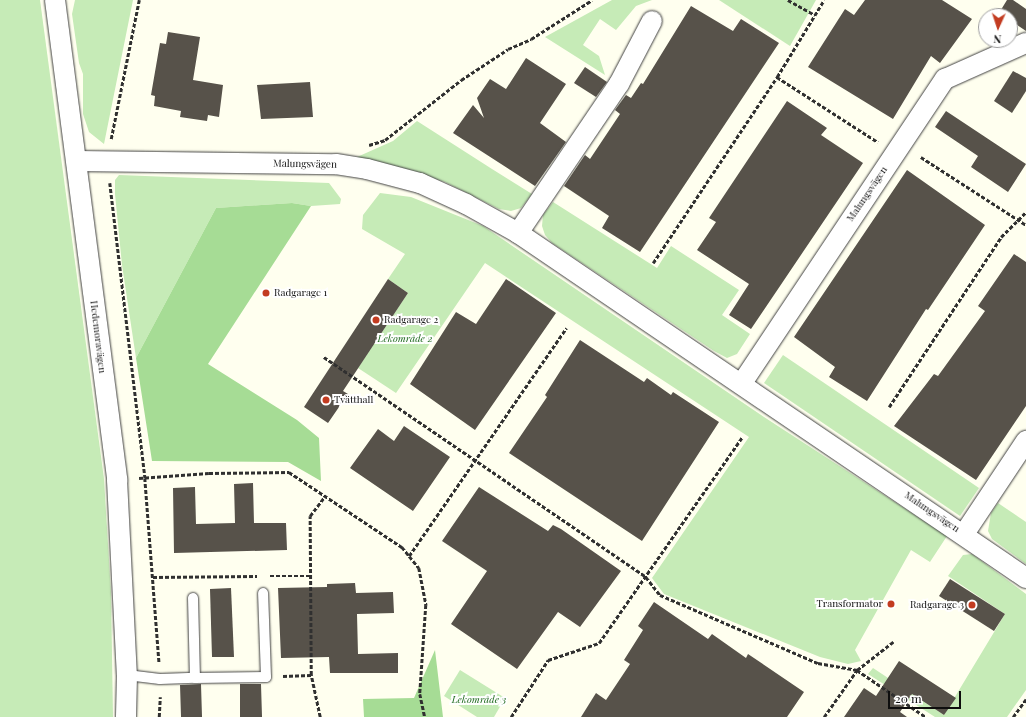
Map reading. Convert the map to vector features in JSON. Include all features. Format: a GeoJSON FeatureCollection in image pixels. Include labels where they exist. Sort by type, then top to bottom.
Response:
{"type":"FeatureCollection","features":[{"type":"Feature","properties":{"kind":"street","name":"Hedemoravägen"},"geometry":{"type":"LineString","coordinates":[[55,0],[117,480],[127,675],[126,717]]}},
{"type":"Feature","properties":{"kind":"street"},"geometry":{"type":"LineString","coordinates":[[518,233],[619,84],[652,21]]}},
{"type":"Feature","properties":{"kind":"street","name":"Malungsvägen"},"geometry":{"type":"LineString","coordinates":[[742,383],[945,79],[1026,43]]}},
{"type":"Feature","properties":{"kind":"street","name":"Malungsvägen"},"geometry":{"type":"LineString","coordinates":[[77,161],[336,164],[367,169],[420,183],[466,204],[518,233],[742,383],[1026,578]]}},
{"type":"Feature","properties":{"kind":"street","name":"Malungsvägen"},"geometry":{"type":"LineString","coordinates":[[964,534],[1026,441]]}},
{"type":"Feature","properties":{"kind":"lane"},"geometry":{"type":"LineString","coordinates":[[127,675],[160,678],[266,677],[263,593]]}},
{"type":"Feature","properties":{"kind":"lane"},"geometry":{"type":"LineString","coordinates":[[193,598],[195,678]]}},
{"type":"Feature","properties":{"kind":"path"},"geometry":{"type":"LineString","coordinates":[[139,0],[112,129],[109,161],[110,206],[145,478],[160,678],[159,717]]}},
{"type":"Feature","properties":{"kind":"path"},"geometry":{"type":"LineString","coordinates":[[365,146],[386,140],[461,80],[508,49],[531,39],[592,0]]}},
{"type":"Feature","properties":{"kind":"path"},"geometry":{"type":"LineString","coordinates":[[788,0],[815,15]]}},
{"type":"Feature","properties":{"kind":"path"},"geometry":{"type":"LineString","coordinates":[[653,262],[824,0]]}},
{"type":"Feature","properties":{"kind":"path"},"geometry":{"type":"LineString","coordinates":[[889,407],[1001,237],[1026,212]]}},
{"type":"Feature","properties":{"kind":"path"},"geometry":{"type":"LineString","coordinates":[[410,556],[566,328]]}},
{"type":"Feature","properties":{"kind":"path"},"geometry":{"type":"LineString","coordinates":[[324,358],[477,460],[646,577],[660,595],[818,663],[857,670],[926,717]]}},
{"type":"Feature","properties":{"kind":"path"},"geometry":{"type":"LineString","coordinates":[[511,717],[548,660],[599,642],[646,577],[742,437]]}},
{"type":"Feature","properties":{"kind":"path"},"geometry":{"type":"LineString","coordinates":[[117,480],[209,473],[289,472],[326,495],[402,547],[420,568],[426,605],[420,694],[425,717]]}},
{"type":"Feature","properties":{"kind":"path"},"geometry":{"type":"LineString","coordinates":[[320,717],[310,675],[310,516],[326,495]]}},
{"type":"Feature","properties":{"kind":"path"},"geometry":{"type":"LineString","coordinates":[[153,577],[310,576]]}},
{"type":"Feature","properties":{"kind":"path"},"geometry":{"type":"LineString","coordinates":[[824,717],[857,670],[894,642]]}},
{"type":"Feature","properties":{"kind":"path"},"geometry":{"type":"LineString","coordinates":[[266,677],[310,675]]}},
{"type":"Feature","properties":{"kind":"path"},"geometry":{"type":"LineString","coordinates":[[1013,717],[1026,699]]}},
{"type":"Feature","properties":{"kind":"green space"},"geometry":{"type":"Polygon","coordinates":[[[0,0],[40,0],[104,479],[111,593],[113,717],[0,717],[0,0]]]}},
{"type":"Feature","properties":{"kind":"green space"},"geometry":{"type":"Polygon","coordinates":[[[75,0],[133,0],[104,144],[89,132],[83,114],[83,74],[79,63],[72,14],[75,0]]]}},
{"type":"Feature","properties":{"kind":"green space"},"geometry":{"type":"Polygon","coordinates":[[[612,0],[652,0],[636,6],[616,30],[600,19],[583,45],[599,56],[605,75],[545,37],[612,0]]]}},
{"type":"Feature","properties":{"kind":"green space"},"geometry":{"type":"Polygon","coordinates":[[[719,0],[816,0],[790,46],[719,0]]]}},
{"type":"Feature","properties":{"kind":"green space"},"geometry":{"type":"Polygon","coordinates":[[[417,121],[532,194],[521,208],[511,211],[499,209],[445,182],[393,167],[348,161],[393,141],[417,121]]]}},
{"type":"Feature","properties":{"kind":"green space"},"geometry":{"type":"Polygon","coordinates":[[[119,175],[329,183],[341,199],[340,204],[311,206],[292,203],[216,208],[136,358],[122,265],[115,194],[115,180],[119,175]]]}},
{"type":"Feature","properties":{"kind":"green space","name":"Lekområde 2"},"geometry":{"type":"Polygon","coordinates":[[[380,193],[411,197],[483,226],[764,417],[947,536],[930,562],[911,550],[855,650],[861,661],[848,664],[820,657],[664,594],[652,578],[749,437],[485,263],[396,393],[358,368],[408,293],[388,279],[405,254],[362,229],[363,215],[380,193]]]}},
{"type":"Feature","properties":{"kind":"green space"},"geometry":{"type":"Polygon","coordinates":[[[553,202],[657,268],[671,246],[739,290],[722,315],[750,334],[737,354],[727,358],[714,351],[552,243],[545,235],[542,226],[543,215],[553,202]]]}},
{"type":"Feature","properties":{"kind":"green space"},"geometry":{"type":"Polygon","coordinates":[[[292,203],[311,206],[208,364],[297,420],[319,438],[321,481],[288,462],[152,461],[136,358],[216,208],[292,203]]]}},
{"type":"Feature","properties":{"kind":"green space"},"geometry":{"type":"Polygon","coordinates":[[[783,355],[979,488],[960,516],[764,383],[783,355]]]}},
{"type":"Feature","properties":{"kind":"green space"},"geometry":{"type":"Polygon","coordinates":[[[998,503],[1026,522],[1026,564],[992,539],[988,531],[991,513],[998,503]]]}},
{"type":"Feature","properties":{"kind":"green space"},"geometry":{"type":"Polygon","coordinates":[[[972,554],[1026,594],[1026,690],[1007,717],[935,717],[868,674],[873,668],[944,715],[1005,614],[948,576],[963,555],[972,554]]]}},
{"type":"Feature","properties":{"kind":"green space"},"geometry":{"type":"Polygon","coordinates":[[[435,650],[443,717],[364,717],[363,699],[414,698],[435,650]]]}},
{"type":"Feature","properties":{"kind":"green space","name":"Lekområde 3"},"geometry":{"type":"Polygon","coordinates":[[[460,670],[505,698],[494,717],[477,717],[444,696],[460,670]]]}},
{"type":"Feature","properties":{"kind":"building"},"geometry":{"type":"Polygon","coordinates":[[[865,0],[942,0],[972,19],[940,63],[931,56],[893,119],[808,67],[845,9],[854,15],[865,0]]]}},
{"type":"Feature","properties":{"kind":"building"},"geometry":{"type":"Polygon","coordinates":[[[1007,0],[1013,0],[1026,9],[1026,31],[1018,26],[1018,8],[1002,8],[1007,0]]]}},
{"type":"Feature","properties":{"kind":"building"},"geometry":{"type":"Polygon","coordinates":[[[691,6],[733,31],[741,19],[779,43],[640,252],[602,228],[609,216],[564,186],[585,155],[590,159],[620,114],[615,110],[626,95],[631,98],[641,83],[643,84],[691,6]]]}},
{"type":"Feature","properties":{"kind":"building"},"geometry":{"type":"Polygon","coordinates":[[[168,32],[200,37],[193,80],[223,85],[219,117],[208,115],[207,121],[180,117],[181,111],[154,106],[155,96],[151,95],[160,43],[166,44],[168,32]]]}},
{"type":"Feature","properties":{"kind":"building"},"geometry":{"type":"Polygon","coordinates":[[[526,58],[566,84],[540,123],[566,142],[535,186],[453,133],[473,105],[484,118],[477,98],[490,79],[506,89],[526,58]]]}},
{"type":"Feature","properties":{"kind":"building"},"geometry":{"type":"Polygon","coordinates":[[[585,67],[607,82],[596,97],[574,83],[585,67]]]}},
{"type":"Feature","properties":{"kind":"building"},"geometry":{"type":"Polygon","coordinates":[[[1013,71],[1026,78],[1026,91],[1012,113],[994,101],[1013,71]]]}},
{"type":"Feature","properties":{"kind":"building"},"geometry":{"type":"Polygon","coordinates":[[[310,82],[313,117],[261,119],[257,85],[310,82]]]}},
{"type":"Feature","properties":{"kind":"building"},"geometry":{"type":"Polygon","coordinates":[[[787,101],[827,128],[821,135],[863,163],[751,329],[729,315],[749,284],[697,250],[716,222],[709,218],[787,101]]]}},
{"type":"Feature","properties":{"kind":"building"},"geometry":{"type":"Polygon","coordinates":[[[946,111],[1026,164],[1008,192],[971,167],[978,156],[935,127],[946,111]]]}},
{"type":"Feature","properties":{"kind":"building"},"geometry":{"type":"Polygon","coordinates":[[[907,170],[985,225],[928,310],[926,309],[867,401],[829,377],[835,367],[794,337],[907,170]]]}},
{"type":"Feature","properties":{"kind":"building"},"geometry":{"type":"Polygon","coordinates":[[[1014,254],[1026,262],[1026,406],[976,480],[894,426],[934,374],[938,376],[985,311],[978,306],[1014,254]]]}},
{"type":"Feature","properties":{"kind":"building"},"geometry":{"type":"Polygon","coordinates":[[[388,279],[408,293],[343,391],[348,394],[328,423],[304,407],[388,279]]]}},
{"type":"Feature","properties":{"kind":"building"},"geometry":{"type":"Polygon","coordinates":[[[506,279],[556,313],[475,430],[410,384],[456,312],[476,324],[506,279]]]}},
{"type":"Feature","properties":{"kind":"building"},"geometry":{"type":"Polygon","coordinates":[[[580,340],[644,382],[647,378],[671,395],[673,392],[719,422],[642,541],[509,453],[547,397],[545,395],[580,340]]]}},
{"type":"Feature","properties":{"kind":"building"},"geometry":{"type":"Polygon","coordinates":[[[404,426],[450,457],[413,511],[350,468],[378,429],[394,441],[404,426]]]}},
{"type":"Feature","properties":{"kind":"building"},"geometry":{"type":"Polygon","coordinates":[[[253,483],[254,523],[286,523],[287,550],[174,553],[173,488],[195,487],[196,524],[235,523],[234,484],[253,483]]]}},
{"type":"Feature","properties":{"kind":"building"},"geometry":{"type":"Polygon","coordinates":[[[479,487],[548,531],[553,525],[561,529],[621,571],[580,627],[558,612],[517,669],[451,624],[487,571],[442,541],[479,487]]]}},
{"type":"Feature","properties":{"kind":"building","name":"Radgarage 3"},"geometry":{"type":"Polygon","coordinates":[[[950,579],[1005,614],[994,631],[939,596],[950,579]]]}},
{"type":"Feature","properties":{"kind":"building"},"geometry":{"type":"Polygon","coordinates":[[[355,583],[356,593],[393,592],[394,613],[357,614],[358,654],[398,653],[398,673],[330,673],[329,657],[281,658],[278,588],[327,587],[327,584],[355,583]]]}},
{"type":"Feature","properties":{"kind":"building"},"geometry":{"type":"Polygon","coordinates":[[[231,588],[234,657],[212,657],[210,589],[231,588]]]}},
{"type":"Feature","properties":{"kind":"building"},"geometry":{"type":"Polygon","coordinates":[[[654,602],[708,639],[712,634],[746,658],[748,654],[804,692],[787,717],[581,717],[596,693],[606,700],[630,664],[624,660],[643,630],[638,626],[654,602]]]}},
{"type":"Feature","properties":{"kind":"building"},"geometry":{"type":"Polygon","coordinates":[[[899,661],[956,698],[944,715],[912,694],[900,712],[907,717],[844,717],[864,688],[876,696],[899,661]]]}},
{"type":"Feature","properties":{"kind":"building"},"geometry":{"type":"Polygon","coordinates":[[[201,684],[202,717],[181,717],[180,685],[201,684]]]}},
{"type":"Feature","properties":{"kind":"building"},"geometry":{"type":"Polygon","coordinates":[[[240,684],[261,684],[262,717],[240,717],[240,684]]]}},
{"type":"Feature","properties":{"kind":"place","name":"Radgarage 1"},"geometry":{"type":"Point","coordinates":[266,293]}},
{"type":"Feature","properties":{"kind":"place","name":"Radgarage 2"},"geometry":{"type":"Point","coordinates":[376,320]}},
{"type":"Feature","properties":{"kind":"place","name":"Tvätthall"},"geometry":{"type":"Point","coordinates":[326,400]}},
{"type":"Feature","properties":{"kind":"place","name":"Transformator"},"geometry":{"type":"Point","coordinates":[891,604]}},
{"type":"Feature","properties":{"kind":"place","name":"Radgarage 3"},"geometry":{"type":"Point","coordinates":[972,605]}}]}
